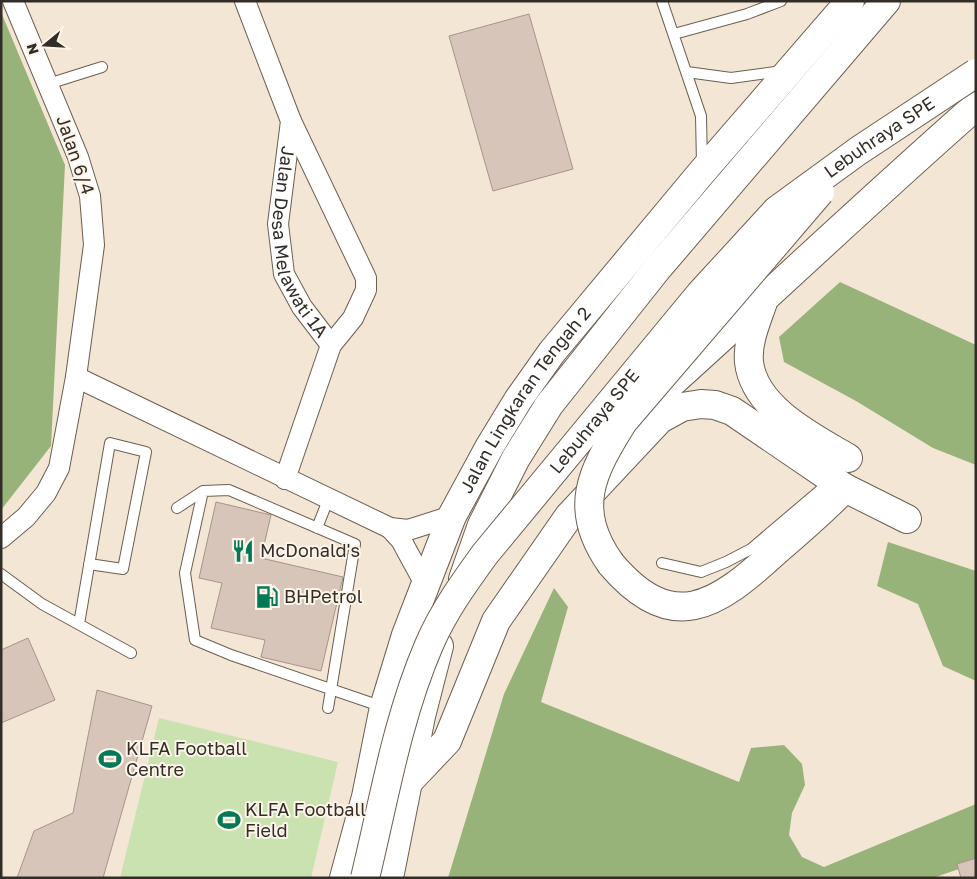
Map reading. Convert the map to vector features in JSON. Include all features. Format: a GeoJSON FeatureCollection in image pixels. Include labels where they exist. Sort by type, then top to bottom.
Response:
{"type":"FeatureCollection","features":[{"type":"Feature","properties":{"kind":"highway","name":"Jalan Lingkaran Tengah 2"},"geometry":{"type":"LineString","coordinates":[[344,878],[366,797],[384,707],[425,584],[452,516],[518,400],[546,360],[702,172],[850,1]]}},
{"type":"Feature","properties":{"kind":"highway","name":"Jalan Lingkaran Tengah 2"},"geometry":{"type":"LineString","coordinates":[[389,878],[410,780],[421,716],[441,640],[482,525],[516,458],[540,418],[657,269],[886,1]]}},
{"type":"Feature","properties":{"kind":"highway","name":"Lebuhraya SPE"},"geometry":{"type":"LineString","coordinates":[[365,878],[403,720],[429,644],[453,598],[485,554],[700,294],[751,236],[777,210],[858,151],[976,73]]}},
{"type":"Feature","properties":{"kind":"highway","name":"Lebuhraya SPE"},"geometry":{"type":"LineString","coordinates":[[496,621],[535,542],[562,503],[636,415],[764,300],[852,215],[976,106]]}},
{"type":"Feature","properties":{"kind":"highway"},"geometry":{"type":"LineString","coordinates":[[842,475],[740,583],[711,600],[680,607],[663,605],[643,596],[625,580],[601,550],[589,512],[590,494],[599,460],[629,414],[798,216],[858,151]]}},
{"type":"Feature","properties":{"kind":"highway"},"geometry":{"type":"LineString","coordinates":[[764,300],[754,327],[749,361],[758,389],[765,400],[842,475]]}},
{"type":"Feature","properties":{"kind":"highway"},"geometry":{"type":"LineString","coordinates":[[410,780],[447,742],[496,621],[569,516],[660,419],[682,407],[715,405],[732,411],[842,475],[907,519]]}},
{"type":"Feature","properties":{"kind":"street","name":"Jalan 6/4"},"geometry":{"type":"LineString","coordinates":[[1,538],[26,517],[46,493],[59,468],[76,377],[94,244],[90,196],[78,157],[13,1]]}},
{"type":"Feature","properties":{"kind":"street","name":"Jalan Desa Melawati 1A"},"geometry":{"type":"LineString","coordinates":[[245,1],[291,121],[278,224],[284,274],[302,307],[330,345],[285,479]]}},
{"type":"Feature","properties":{"kind":"street"},"geometry":{"type":"LineString","coordinates":[[291,121],[366,278],[366,290],[353,318],[330,345]]}},
{"type":"Feature","properties":{"kind":"street"},"geometry":{"type":"LineString","coordinates":[[76,377],[328,500],[390,528],[408,530],[452,516]]}},
{"type":"Feature","properties":{"kind":"street"},"geometry":{"type":"LineString","coordinates":[[390,528],[402,540],[425,584]]}},
{"type":"Feature","properties":{"kind":"lane"},"geometry":{"type":"LineString","coordinates":[[662,1],[701,116],[702,172]]}},
{"type":"Feature","properties":{"kind":"lane"},"geometry":{"type":"LineString","coordinates":[[674,34],[747,14],[781,1]]}},
{"type":"Feature","properties":{"kind":"lane"},"geometry":{"type":"LineString","coordinates":[[48,84],[102,67]]}},
{"type":"Feature","properties":{"kind":"lane"},"geometry":{"type":"LineString","coordinates":[[687,72],[731,78],[756,77],[792,69]]}},
{"type":"Feature","properties":{"kind":"lane"},"geometry":{"type":"LineString","coordinates":[[79,624],[89,564],[110,443],[146,452],[123,569],[89,564]]}},
{"type":"Feature","properties":{"kind":"lane"},"geometry":{"type":"LineString","coordinates":[[662,563],[701,572],[726,562],[751,549],[842,475]]}},
{"type":"Feature","properties":{"kind":"lane"},"geometry":{"type":"LineString","coordinates":[[177,508],[203,491],[229,490],[356,544],[328,708]]}},
{"type":"Feature","properties":{"kind":"lane"},"geometry":{"type":"LineString","coordinates":[[203,491],[185,573],[195,640],[230,655],[384,707]]}},
{"type":"Feature","properties":{"kind":"lane"},"geometry":{"type":"LineString","coordinates":[[317,528],[328,500]]}},
{"type":"Feature","properties":{"kind":"lane"},"geometry":{"type":"LineString","coordinates":[[1,574],[42,604],[131,653]]}},
{"type":"Feature","properties":{"kind":"green space"},"geometry":{"type":"Polygon","coordinates":[[[1,12],[65,165],[51,446],[1,510],[1,12]]]}},
{"type":"Feature","properties":{"kind":"green space"},"geometry":{"type":"Polygon","coordinates":[[[840,282],[976,345],[976,465],[933,448],[856,401],[784,362],[779,337],[840,282]]]}},
{"type":"Feature","properties":{"kind":"green space"},"geometry":{"type":"Polygon","coordinates":[[[888,542],[976,571],[976,681],[943,666],[918,604],[877,586],[888,542]]]}},
{"type":"Feature","properties":{"kind":"green space"},"geometry":{"type":"Polygon","coordinates":[[[554,588],[568,607],[541,702],[739,782],[751,748],[784,745],[802,764],[805,785],[792,813],[789,835],[802,857],[824,867],[976,804],[976,863],[933,878],[448,878],[504,694],[554,588]]]}},
{"type":"Feature","properties":{"kind":"green space","name":"KLFA Football Field"},"geometry":{"type":"Polygon","coordinates":[[[159,718],[338,762],[311,878],[120,878],[159,718]]]}},
{"type":"Feature","properties":{"kind":"building"},"geometry":{"type":"Polygon","coordinates":[[[529,14],[573,169],[493,191],[449,36],[529,14]]]}},
{"type":"Feature","properties":{"kind":"building"},"geometry":{"type":"Polygon","coordinates":[[[216,502],[271,515],[261,558],[343,577],[321,671],[261,657],[265,640],[211,628],[222,583],[199,578],[216,502]]]}},
{"type":"Feature","properties":{"kind":"building"},"geometry":{"type":"Polygon","coordinates":[[[28,638],[55,700],[1,723],[1,650],[28,638]]]}},
{"type":"Feature","properties":{"kind":"building","name":"KLFA Football Centre"},"geometry":{"type":"Polygon","coordinates":[[[97,690],[152,706],[103,878],[17,878],[34,831],[73,813],[97,690]]]}},
{"type":"Feature","properties":{"kind":"building"},"geometry":{"type":"Polygon","coordinates":[[[976,858],[976,878],[961,878],[957,864],[976,858]]]}},
{"type":"Feature","properties":{"kind":"place","name":"McDonald's"},"geometry":{"type":"Point","coordinates":[243,551]}},
{"type":"Feature","properties":{"kind":"place","name":"BHPetrol"},"geometry":{"type":"Point","coordinates":[267,597]}},
{"type":"Feature","properties":{"kind":"place","name":"KLFA Football Centre"},"geometry":{"type":"Point","coordinates":[110,759]}},
{"type":"Feature","properties":{"kind":"place","name":"KLFA Football Field"},"geometry":{"type":"Point","coordinates":[229,820]}}]}
